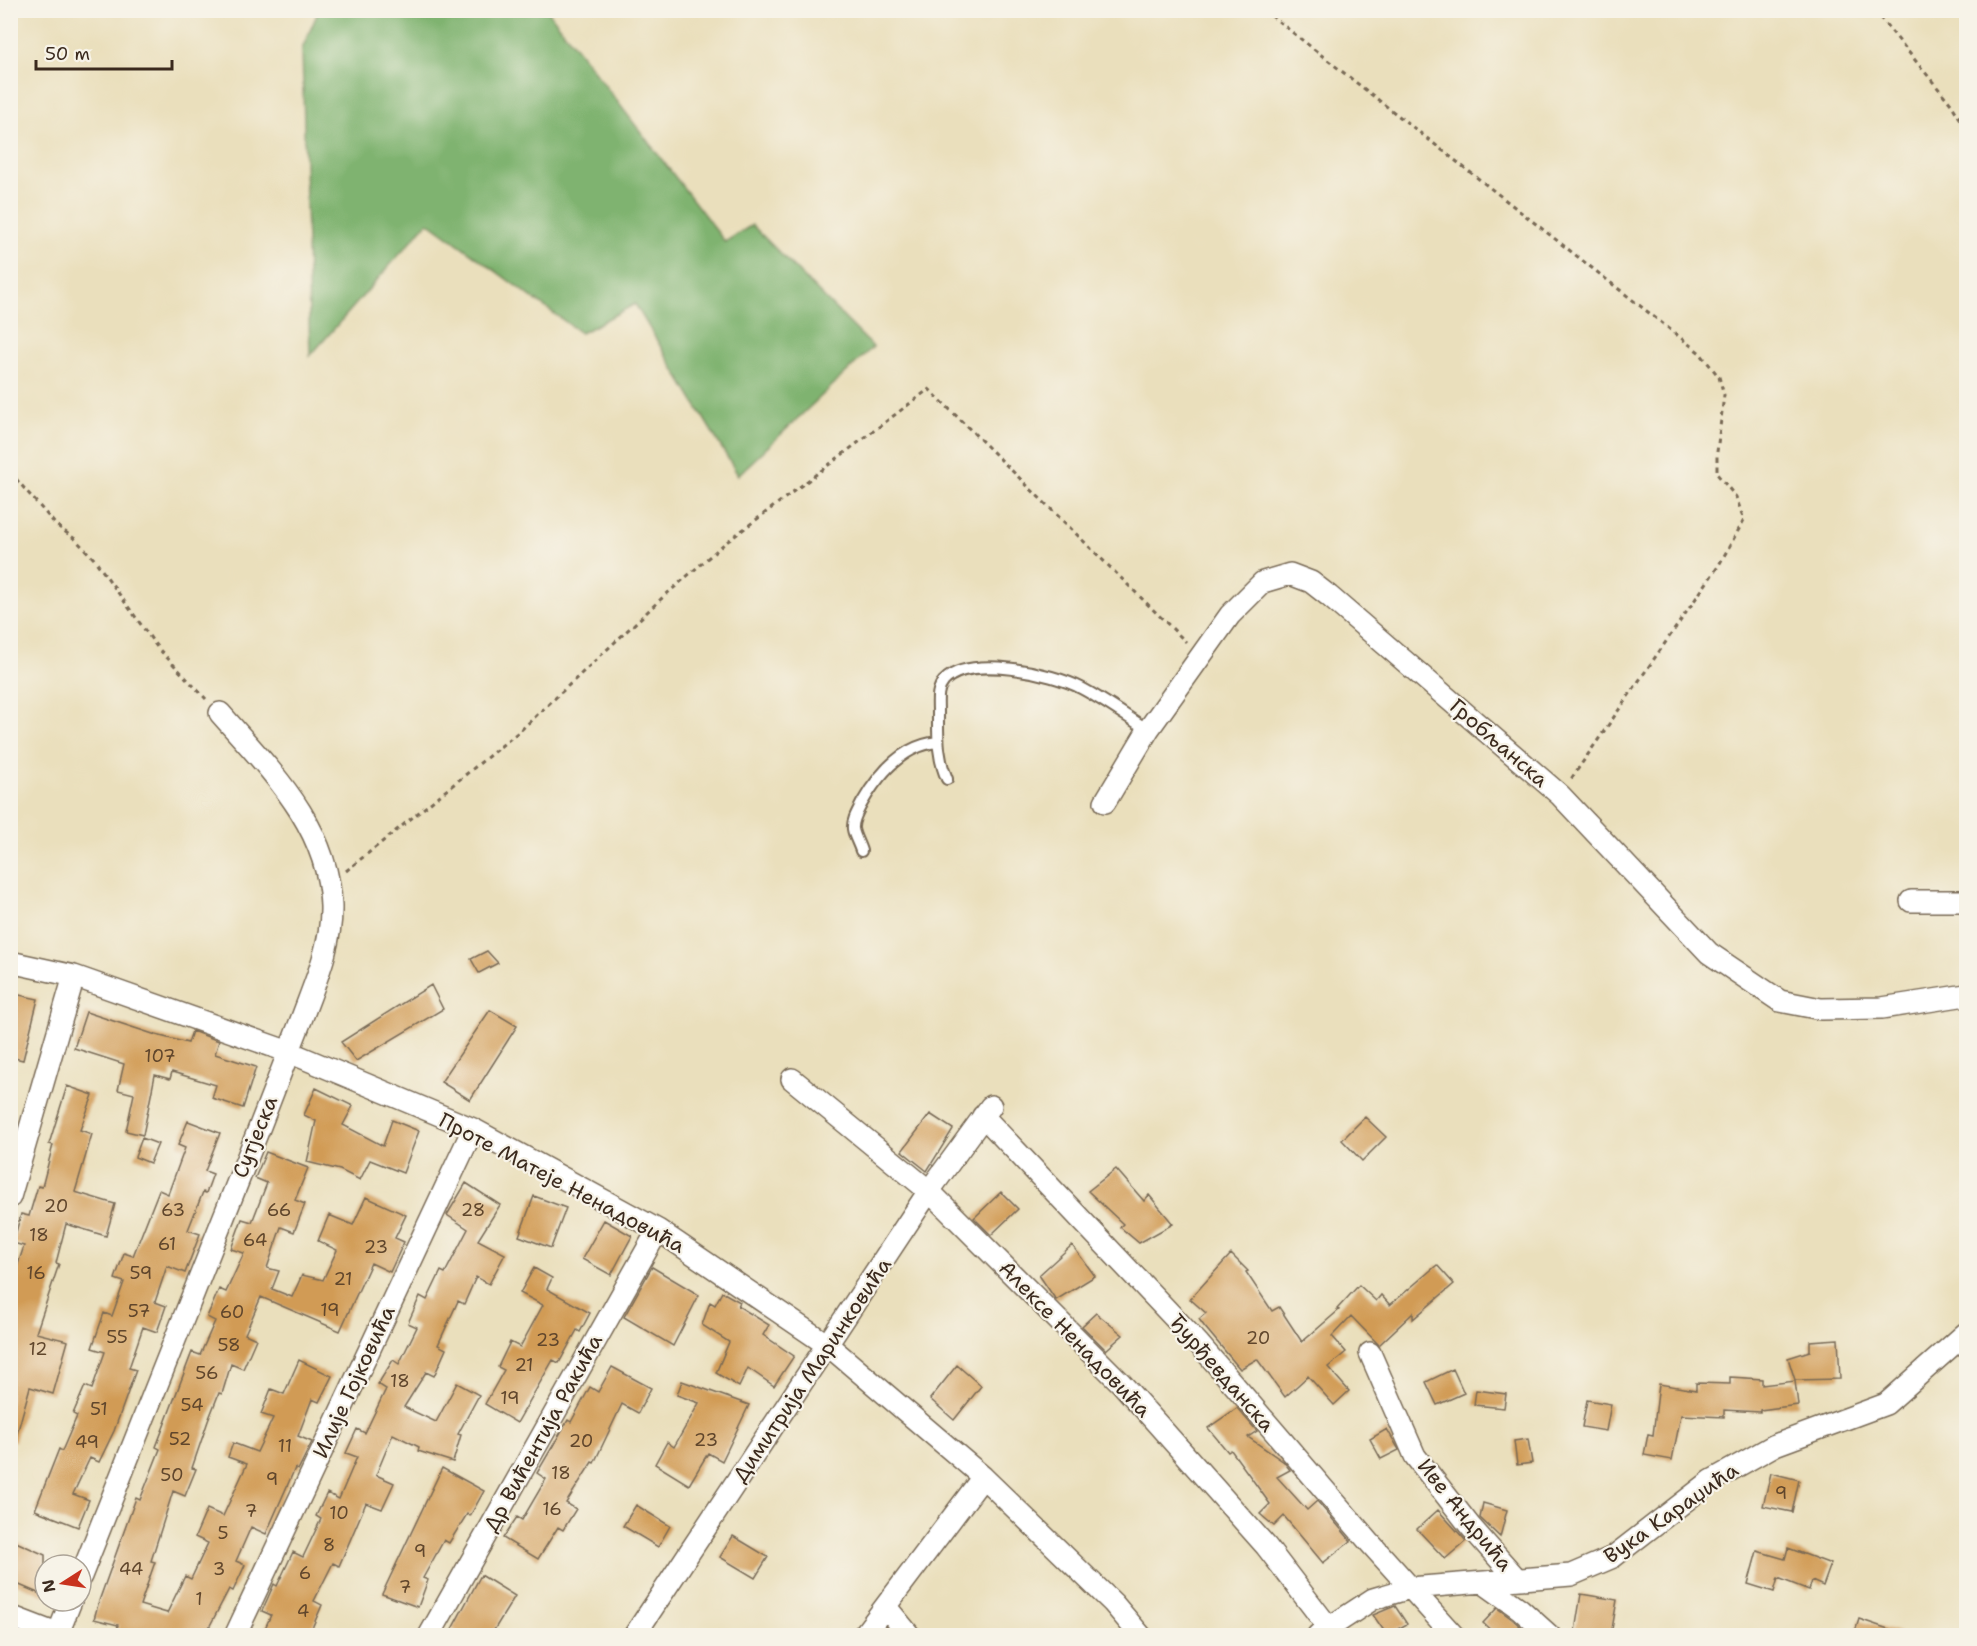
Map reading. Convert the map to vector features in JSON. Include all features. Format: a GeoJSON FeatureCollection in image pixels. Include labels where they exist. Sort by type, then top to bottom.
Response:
{"type":"FeatureCollection","features":[{"type":"Feature","properties":{"kind":"street","name":"Гробљанска"},"geometry":{"type":"LineString","coordinates":[[1105,802],[1148,730],[1230,615],[1263,582],[1290,574],[1311,582],[1560,795],[1710,953],[1780,1001],[1821,1009],[1882,1008],[1966,995]]}},
{"type":"Feature","properties":{"kind":"street","name":"Сутјеска"},"geometry":{"type":"LineString","coordinates":[[90,1553],[289,1052],[329,940],[331,905],[328,882],[323,858],[307,819],[273,774],[220,713]]}},
{"type":"Feature","properties":{"kind":"street"},"geometry":{"type":"LineString","coordinates":[[1911,901],[1966,901]]}},
{"type":"Feature","properties":{"kind":"street","name":"Проте Матеје Ненадовића"},"geometry":{"type":"LineString","coordinates":[[10,962],[74,976],[289,1052],[473,1130],[658,1230],[829,1346],[983,1477],[1113,1603],[1142,1635]]}},
{"type":"Feature","properties":{"kind":"street"},"geometry":{"type":"LineString","coordinates":[[10,1197],[74,976]]}},
{"type":"Feature","properties":{"kind":"street","name":"Алексе Ненадовића"},"geometry":{"type":"LineString","coordinates":[[792,1079],[929,1191],[1121,1383],[1266,1546],[1323,1632]]}},
{"type":"Feature","properties":{"kind":"street","name":"Димитрија Маринковића"},"geometry":{"type":"LineString","coordinates":[[634,1635],[829,1346],[929,1191],[987,1111]]}},
{"type":"Feature","properties":{"kind":"street","name":"Ђурђевданска"},"geometry":{"type":"LineString","coordinates":[[987,1111],[1199,1344],[1410,1588],[1454,1635]]}},
{"type":"Feature","properties":{"kind":"street","name":"Илије Гојковића"},"geometry":{"type":"LineString","coordinates":[[236,1635],[473,1130]]}},
{"type":"Feature","properties":{"kind":"street","name":"Др Вићентија Ракића"},"geometry":{"type":"LineString","coordinates":[[429,1635],[658,1230]]}},
{"type":"Feature","properties":{"kind":"street","name":"Вука Караџића"},"geometry":{"type":"LineString","coordinates":[[1323,1632],[1373,1599],[1410,1588],[1485,1584],[1516,1578],[1571,1575],[1613,1557],[1711,1481],[1766,1450],[1886,1404],[1966,1333]]}},
{"type":"Feature","properties":{"kind":"street","name":"Иве Андрића"},"geometry":{"type":"LineString","coordinates":[[1371,1353],[1415,1456],[1470,1526],[1516,1578]]}},
{"type":"Feature","properties":{"kind":"street"},"geometry":{"type":"LineString","coordinates":[[863,1635],[983,1477]]}},
{"type":"Feature","properties":{"kind":"street","name":"Иве Андрића"},"geometry":{"type":"LineString","coordinates":[[1485,1584],[1520,1609],[1550,1635]]}},
{"type":"Feature","properties":{"kind":"street"},"geometry":{"type":"LineString","coordinates":[[886,1607],[910,1635]]}},
{"type":"Feature","properties":{"kind":"street"},"geometry":{"type":"LineString","coordinates":[[10,1616],[59,1635],[67,1613]]}},
{"type":"Feature","properties":{"kind":"lane"},"geometry":{"type":"LineString","coordinates":[[947,779],[939,762],[938,693],[944,681],[957,673],[1005,668],[1050,676],[1082,688],[1148,730]]}},
{"type":"Feature","properties":{"kind":"lane"},"geometry":{"type":"LineString","coordinates":[[861,851],[853,830],[854,818],[876,780],[897,760],[927,743],[938,742]]}},
{"type":"Feature","properties":{"kind":"path"},"geometry":{"type":"LineString","coordinates":[[1264,10],[1700,353],[1719,377],[1724,395],[1717,452],[1717,474],[1736,497],[1744,520],[1719,565],[1560,795]]}},
{"type":"Feature","properties":{"kind":"path"},"geometry":{"type":"LineString","coordinates":[[1874,10],[1951,104],[1966,128]]}},
{"type":"Feature","properties":{"kind":"path"},"geometry":{"type":"LineString","coordinates":[[328,882],[338,878],[521,730],[661,599],[724,544],[929,389],[1162,621],[1201,655]]}},
{"type":"Feature","properties":{"kind":"path"},"geometry":{"type":"LineString","coordinates":[[10,472],[56,525],[75,538],[94,559],[157,647],[220,713]]}},
{"type":"Feature","properties":{"kind":"green space"},"geometry":{"type":"Polygon","coordinates":[[[319,10],[548,11],[725,242],[752,225],[873,347],[738,475],[635,304],[581,333],[428,222],[310,356],[302,49],[319,10]]]}},
{"type":"Feature","properties":{"kind":"building"},"geometry":{"type":"Polygon","coordinates":[[[487,951],[498,963],[479,973],[471,959],[487,951]]]}},
{"type":"Feature","properties":{"kind":"building"},"geometry":{"type":"Polygon","coordinates":[[[431,985],[443,1009],[356,1061],[341,1042],[431,985]]]}},
{"type":"Feature","properties":{"kind":"building"},"geometry":{"type":"Polygon","coordinates":[[[10,993],[38,999],[23,1060],[10,1057],[10,993]]]}},
{"type":"Feature","properties":{"kind":"building"},"geometry":{"type":"Polygon","coordinates":[[[490,1010],[517,1026],[470,1100],[441,1082],[490,1010]]]}},
{"type":"Feature","properties":{"kind":"building"},"geometry":{"type":"Polygon","coordinates":[[[86,1012],[188,1043],[192,1031],[219,1041],[215,1054],[256,1067],[243,1108],[212,1098],[216,1085],[172,1072],[170,1079],[155,1075],[143,1135],[126,1131],[134,1094],[118,1090],[124,1064],[74,1048],[86,1012]]]}},
{"type":"Feature","properties":{"kind":"building"},"geometry":{"type":"Polygon","coordinates":[[[67,1086],[93,1095],[80,1130],[92,1134],[75,1192],[115,1204],[106,1236],[66,1224],[56,1263],[59,1264],[36,1333],[68,1341],[53,1394],[30,1387],[15,1441],[10,1441],[10,1289],[24,1246],[13,1243],[21,1214],[29,1216],[38,1186],[42,1187],[53,1145],[49,1144],[67,1086]]]}},
{"type":"Feature","properties":{"kind":"building"},"geometry":{"type":"Polygon","coordinates":[[[316,1088],[353,1106],[343,1125],[383,1146],[392,1120],[419,1131],[403,1173],[370,1160],[360,1180],[340,1170],[307,1162],[316,1121],[304,1115],[316,1088]]]}},
{"type":"Feature","properties":{"kind":"building"},"geometry":{"type":"Polygon","coordinates":[[[930,1114],[953,1129],[927,1171],[902,1151],[930,1114]]]}},
{"type":"Feature","properties":{"kind":"building"},"geometry":{"type":"Polygon","coordinates":[[[1365,1117],[1386,1137],[1362,1161],[1342,1140],[1365,1117]]]}},
{"type":"Feature","properties":{"kind":"building"},"geometry":{"type":"Polygon","coordinates":[[[188,1121],[220,1133],[205,1171],[213,1174],[188,1230],[200,1234],[185,1273],[167,1266],[155,1302],[166,1306],[157,1332],[143,1327],[129,1368],[136,1370],[114,1431],[99,1462],[90,1458],[73,1494],[89,1500],[78,1527],[35,1510],[59,1449],[62,1451],[77,1416],[73,1414],[85,1386],[92,1389],[105,1352],[92,1348],[104,1313],[112,1316],[124,1282],[115,1279],[124,1253],[133,1256],[159,1190],[168,1194],[185,1148],[178,1145],[188,1121]]]}},
{"type":"Feature","properties":{"kind":"building"},"geometry":{"type":"Polygon","coordinates":[[[142,1138],[158,1144],[150,1163],[135,1157],[142,1138]]]}},
{"type":"Feature","properties":{"kind":"building"},"geometry":{"type":"Polygon","coordinates":[[[266,1152],[308,1168],[295,1200],[305,1204],[294,1232],[281,1227],[267,1268],[279,1271],[272,1289],[292,1297],[302,1275],[323,1280],[337,1250],[318,1241],[329,1215],[353,1225],[366,1197],[406,1215],[395,1238],[404,1242],[390,1272],[371,1263],[340,1331],[261,1297],[245,1334],[256,1339],[243,1369],[231,1364],[222,1394],[219,1393],[208,1421],[192,1468],[196,1469],[185,1496],[173,1491],[151,1561],[155,1562],[140,1605],[167,1613],[185,1576],[191,1579],[208,1543],[195,1537],[207,1509],[223,1516],[247,1464],[228,1457],[233,1443],[257,1452],[273,1418],[261,1414],[271,1389],[284,1394],[299,1360],[332,1376],[319,1402],[312,1399],[298,1436],[312,1442],[298,1470],[295,1468],[266,1534],[251,1527],[236,1561],[245,1565],[233,1591],[229,1589],[205,1635],[132,1635],[117,1630],[118,1625],[94,1619],[136,1498],[140,1500],[160,1449],[156,1447],[192,1352],[200,1355],[215,1321],[207,1317],[219,1289],[226,1292],[244,1253],[231,1249],[242,1219],[252,1222],[267,1183],[255,1178],[266,1152]]]}},
{"type":"Feature","properties":{"kind":"building"},"geometry":{"type":"Polygon","coordinates":[[[1116,1169],[1144,1201],[1149,1195],[1173,1224],[1139,1243],[1120,1227],[1123,1224],[1088,1191],[1116,1169]]]}},
{"type":"Feature","properties":{"kind":"building"},"geometry":{"type":"Polygon","coordinates":[[[466,1183],[500,1205],[478,1240],[505,1254],[489,1284],[476,1277],[464,1304],[458,1301],[438,1345],[446,1349],[434,1376],[426,1372],[404,1407],[436,1422],[457,1383],[479,1395],[458,1434],[461,1435],[453,1462],[418,1451],[419,1447],[393,1434],[376,1475],[394,1483],[382,1509],[366,1503],[339,1566],[333,1563],[314,1601],[322,1605],[309,1635],[262,1635],[271,1615],[262,1611],[274,1584],[277,1586],[293,1552],[303,1557],[321,1519],[316,1516],[327,1493],[339,1499],[357,1457],[346,1453],[357,1429],[365,1433],[386,1389],[378,1384],[393,1360],[399,1364],[417,1327],[408,1323],[420,1296],[427,1300],[441,1271],[445,1273],[468,1229],[447,1215],[466,1183]]]}},
{"type":"Feature","properties":{"kind":"building"},"geometry":{"type":"Polygon","coordinates":[[[1001,1192],[1018,1209],[991,1235],[974,1218],[1001,1192]]]}},
{"type":"Feature","properties":{"kind":"building"},"geometry":{"type":"Polygon","coordinates":[[[534,1196],[566,1208],[551,1248],[519,1236],[534,1196]]]}},
{"type":"Feature","properties":{"kind":"building"},"geometry":{"type":"Polygon","coordinates":[[[604,1220],[632,1236],[611,1275],[582,1259],[604,1220]]]}},
{"type":"Feature","properties":{"kind":"building"},"geometry":{"type":"Polygon","coordinates":[[[1072,1245],[1095,1276],[1056,1300],[1039,1275],[1072,1245]]]}},
{"type":"Feature","properties":{"kind":"building"},"geometry":{"type":"Polygon","coordinates":[[[1231,1254],[1248,1271],[1246,1272],[1272,1311],[1279,1307],[1302,1342],[1339,1310],[1337,1309],[1359,1285],[1376,1301],[1381,1295],[1390,1305],[1437,1265],[1454,1284],[1413,1319],[1413,1313],[1379,1345],[1351,1316],[1332,1336],[1346,1352],[1328,1367],[1349,1391],[1334,1405],[1308,1376],[1285,1397],[1257,1359],[1240,1369],[1199,1319],[1206,1313],[1190,1299],[1231,1254]]]}},
{"type":"Feature","properties":{"kind":"building"},"geometry":{"type":"Polygon","coordinates":[[[652,1267],[699,1295],[673,1346],[624,1317],[652,1267]]]}},
{"type":"Feature","properties":{"kind":"building"},"geometry":{"type":"Polygon","coordinates":[[[534,1268],[552,1278],[547,1289],[590,1313],[580,1332],[577,1330],[559,1363],[553,1360],[517,1423],[485,1404],[504,1370],[498,1367],[510,1342],[520,1347],[543,1305],[520,1293],[534,1268]]]}},
{"type":"Feature","properties":{"kind":"building"},"geometry":{"type":"Polygon","coordinates":[[[722,1292],[740,1302],[738,1306],[769,1325],[763,1335],[794,1356],[774,1386],[748,1368],[739,1387],[716,1373],[729,1342],[702,1325],[710,1302],[715,1305],[722,1292]]]}},
{"type":"Feature","properties":{"kind":"building"},"geometry":{"type":"Polygon","coordinates":[[[1096,1313],[1123,1335],[1106,1350],[1082,1326],[1096,1313]]]}},
{"type":"Feature","properties":{"kind":"building"},"geometry":{"type":"Polygon","coordinates":[[[1838,1339],[1840,1379],[1795,1380],[1788,1358],[1810,1351],[1810,1341],[1838,1339]]]}},
{"type":"Feature","properties":{"kind":"building"},"geometry":{"type":"Polygon","coordinates":[[[957,1365],[981,1386],[954,1420],[930,1399],[957,1365]]]}},
{"type":"Feature","properties":{"kind":"building"},"geometry":{"type":"Polygon","coordinates":[[[612,1367],[651,1388],[638,1413],[622,1404],[594,1463],[592,1462],[566,1503],[576,1509],[563,1530],[558,1527],[538,1559],[503,1538],[517,1517],[522,1520],[546,1479],[537,1473],[568,1420],[571,1422],[590,1387],[598,1392],[612,1367]]]}},
{"type":"Feature","properties":{"kind":"building"},"geometry":{"type":"Polygon","coordinates":[[[1453,1369],[1464,1393],[1437,1405],[1426,1382],[1453,1369]]]}},
{"type":"Feature","properties":{"kind":"building"},"geometry":{"type":"Polygon","coordinates":[[[1730,1377],[1762,1379],[1762,1385],[1795,1381],[1798,1405],[1760,1410],[1760,1412],[1724,1410],[1724,1417],[1681,1415],[1672,1460],[1644,1455],[1648,1434],[1653,1435],[1659,1384],[1696,1390],[1696,1383],[1730,1384],[1730,1377]]]}},
{"type":"Feature","properties":{"kind":"building"},"geometry":{"type":"Polygon","coordinates":[[[682,1381],[749,1405],[722,1461],[708,1453],[689,1485],[655,1464],[667,1442],[674,1447],[699,1403],[677,1395],[682,1381]]]}},
{"type":"Feature","properties":{"kind":"building"},"geometry":{"type":"Polygon","coordinates":[[[1476,1390],[1506,1394],[1504,1408],[1474,1405],[1476,1390]]]}},
{"type":"Feature","properties":{"kind":"building"},"geometry":{"type":"Polygon","coordinates":[[[1587,1400],[1611,1404],[1606,1431],[1582,1427],[1587,1400]]]}},
{"type":"Feature","properties":{"kind":"building"},"geometry":{"type":"Polygon","coordinates":[[[1237,1408],[1257,1431],[1248,1437],[1284,1462],[1290,1470],[1277,1477],[1307,1510],[1317,1501],[1351,1541],[1323,1563],[1284,1516],[1274,1526],[1260,1514],[1270,1504],[1231,1450],[1228,1452],[1208,1428],[1237,1408]]]}},
{"type":"Feature","properties":{"kind":"building"},"geometry":{"type":"Polygon","coordinates":[[[1387,1429],[1399,1450],[1381,1459],[1370,1439],[1387,1429]]]}},
{"type":"Feature","properties":{"kind":"building"},"geometry":{"type":"Polygon","coordinates":[[[1528,1439],[1532,1463],[1517,1465],[1514,1441],[1528,1439]]]}},
{"type":"Feature","properties":{"kind":"building"},"geometry":{"type":"Polygon","coordinates":[[[442,1468],[484,1491],[470,1516],[467,1514],[449,1543],[444,1540],[423,1578],[428,1580],[418,1607],[382,1594],[442,1468]]]}},
{"type":"Feature","properties":{"kind":"building"},"geometry":{"type":"Polygon","coordinates":[[[1771,1473],[1799,1480],[1792,1512],[1763,1506],[1771,1473]]]}},
{"type":"Feature","properties":{"kind":"building"},"geometry":{"type":"Polygon","coordinates":[[[1483,1503],[1507,1510],[1500,1537],[1480,1518],[1483,1503]]]}},
{"type":"Feature","properties":{"kind":"building"},"geometry":{"type":"Polygon","coordinates":[[[636,1505],[670,1526],[658,1547],[623,1526],[636,1505]]]}},
{"type":"Feature","properties":{"kind":"building"},"geometry":{"type":"Polygon","coordinates":[[[1438,1510],[1466,1541],[1445,1559],[1417,1529],[1438,1510]]]}},
{"type":"Feature","properties":{"kind":"building"},"geometry":{"type":"Polygon","coordinates":[[[733,1536],[768,1557],[755,1578],[720,1557],[733,1536]]]}},
{"type":"Feature","properties":{"kind":"building"},"geometry":{"type":"Polygon","coordinates":[[[16,1542],[41,1553],[33,1553],[33,1591],[10,1581],[10,1555],[16,1542]]]}},
{"type":"Feature","properties":{"kind":"building"},"geometry":{"type":"Polygon","coordinates":[[[1788,1548],[1831,1564],[1823,1586],[1812,1581],[1809,1590],[1778,1578],[1774,1592],[1748,1584],[1757,1551],[1785,1559],[1788,1548]]]}},
{"type":"Feature","properties":{"kind":"building"},"geometry":{"type":"Polygon","coordinates":[[[481,1575],[515,1596],[491,1635],[463,1635],[452,1629],[481,1575]]]}},
{"type":"Feature","properties":{"kind":"building"},"geometry":{"type":"Polygon","coordinates":[[[1581,1594],[1617,1600],[1611,1635],[1575,1631],[1581,1594]]]}},
{"type":"Feature","properties":{"kind":"building"},"geometry":{"type":"Polygon","coordinates":[[[1395,1606],[1407,1624],[1387,1635],[1373,1615],[1395,1606]]]}},
{"type":"Feature","properties":{"kind":"building"},"geometry":{"type":"Polygon","coordinates":[[[1497,1608],[1530,1635],[1496,1635],[1483,1623],[1497,1608]]]}},
{"type":"Feature","properties":{"kind":"building"},"geometry":{"type":"Polygon","coordinates":[[[1859,1619],[1900,1633],[1899,1635],[1854,1635],[1859,1619]]]}}]}
